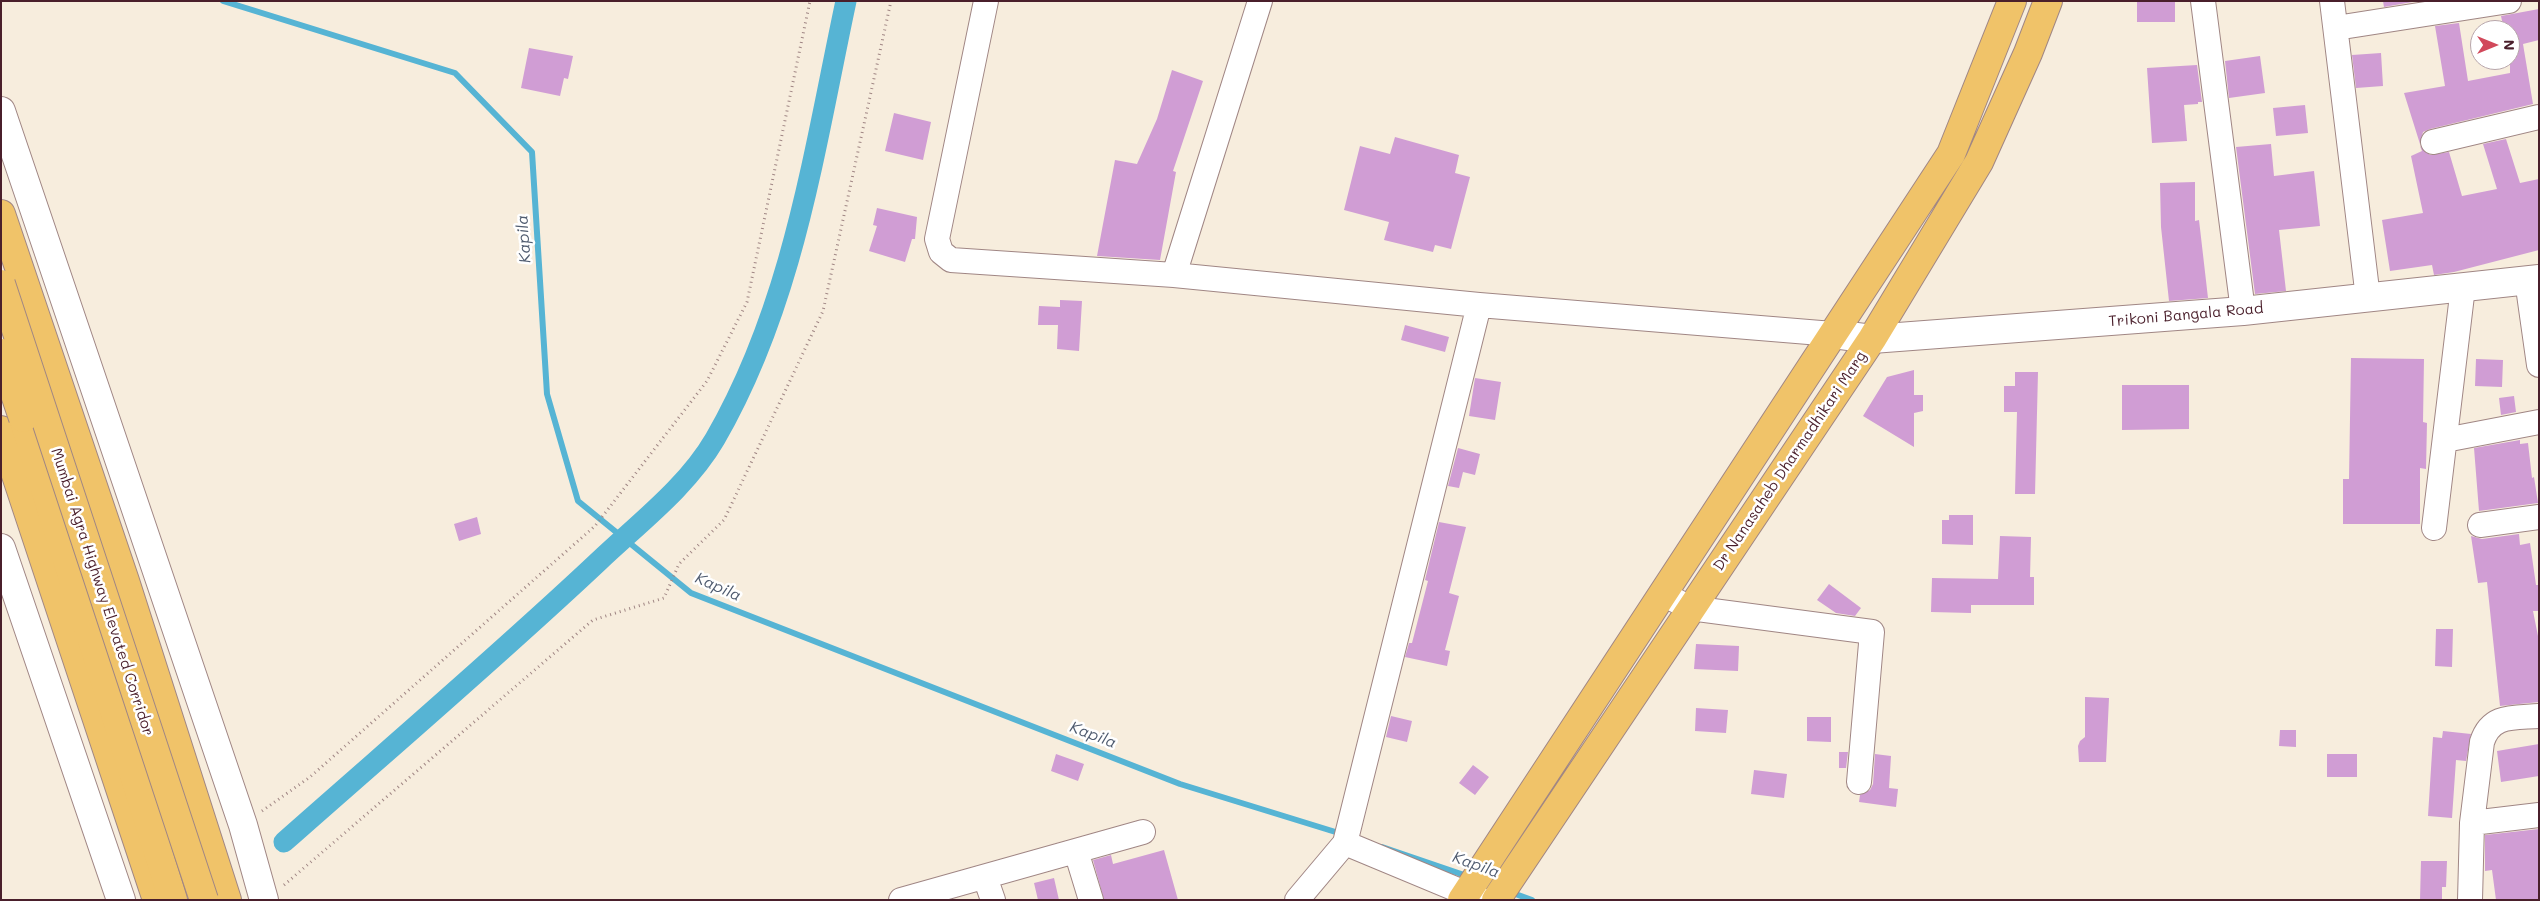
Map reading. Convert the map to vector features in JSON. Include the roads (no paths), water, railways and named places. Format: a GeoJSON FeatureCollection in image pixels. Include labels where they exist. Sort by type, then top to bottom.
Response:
{"type":"FeatureCollection","features":[{"type":"Feature","properties":{"kind":"main road","name":"Dr Nanasaheb Dharmadhikari Marg"},"geometry":{"type":"LineString","coordinates":[[1470,898],[1663,594],[1951,154],[2012,1]]}},
{"type":"Feature","properties":{"kind":"main road","name":"Dr Nanasaheb Dharmadhikari Marg"},"geometry":{"type":"LineString","coordinates":[[1496,900],[1872,339],[1979,162],[2028,53],[2048,1]]}},
{"type":"Feature","properties":{"kind":"main road"},"geometry":{"type":"LineString","coordinates":[[1,214],[125,581],[227,900]]}},
{"type":"Feature","properties":{"kind":"main road","name":"Mumbai Agra Highway Elevated Corridor"},"geometry":{"type":"LineString","coordinates":[[1,284],[204,900]]}},
{"type":"Feature","properties":{"kind":"main road","name":"Mumbai Agra Highway Elevated Corridor"},"geometry":{"type":"LineString","coordinates":[[1,353],[173,900]]}},
{"type":"Feature","properties":{"kind":"main road"},"geometry":{"type":"LineString","coordinates":[[1,430],[157,900]]}},
{"type":"Feature","properties":{"kind":"street"},"geometry":{"type":"LineString","coordinates":[[986,1],[937,239],[941,252],[951,260],[1174,276],[1479,306],[1833,334]]}},
{"type":"Feature","properties":{"kind":"street"},"geometry":{"type":"LineString","coordinates":[[1174,276],[1260,1]]}},
{"type":"Feature","properties":{"kind":"street"},"geometry":{"type":"LineString","coordinates":[[2203,1],[2243,312]]}},
{"type":"Feature","properties":{"kind":"street"},"geometry":{"type":"LineString","coordinates":[[2332,1],[2368,298]]}},
{"type":"Feature","properties":{"kind":"street"},"geometry":{"type":"LineString","coordinates":[[2336,28],[2509,1]]}},
{"type":"Feature","properties":{"kind":"street"},"geometry":{"type":"LineString","coordinates":[[1,111],[243,824],[273,893]]}},
{"type":"Feature","properties":{"kind":"street"},"geometry":{"type":"LineString","coordinates":[[2433,142],[2539,117]]}},
{"type":"Feature","properties":{"kind":"street"},"geometry":{"type":"LineString","coordinates":[[2533,279],[2539,365]]}},
{"type":"Feature","properties":{"kind":"street","name":"Trikoni Bangala Road"},"geometry":{"type":"LineString","coordinates":[[1833,334],[1872,339],[2243,312],[2533,279]]}},
{"type":"Feature","properties":{"kind":"street"},"geometry":{"type":"LineString","coordinates":[[2434,528],[2463,287]]}},
{"type":"Feature","properties":{"kind":"street"},"geometry":{"type":"LineString","coordinates":[[1297,900],[1345,843],[1479,306]]}},
{"type":"Feature","properties":{"kind":"street"},"geometry":{"type":"LineString","coordinates":[[1,387],[87,366]]}},
{"type":"Feature","properties":{"kind":"street"},"geometry":{"type":"LineString","coordinates":[[2445,440],[2539,422]]}},
{"type":"Feature","properties":{"kind":"street"},"geometry":{"type":"LineString","coordinates":[[2480,525],[2539,517]]}},
{"type":"Feature","properties":{"kind":"street"},"geometry":{"type":"LineString","coordinates":[[1,548],[121,900]]}},
{"type":"Feature","properties":{"kind":"street"},"geometry":{"type":"LineString","coordinates":[[1663,594],[1690,608],[1872,632],[1859,782]]}},
{"type":"Feature","properties":{"kind":"street"},"geometry":{"type":"LineString","coordinates":[[2470,900],[2472,823],[2482,742],[2485,732],[2495,722],[2539,716]]}},
{"type":"Feature","properties":{"kind":"street"},"geometry":{"type":"LineString","coordinates":[[2472,823],[2539,815]]}},
{"type":"Feature","properties":{"kind":"street"},"geometry":{"type":"LineString","coordinates":[[902,900],[1143,832]]}},
{"type":"Feature","properties":{"kind":"street"},"geometry":{"type":"LineString","coordinates":[[1345,843],[1470,898]]}},
{"type":"Feature","properties":{"kind":"street"},"geometry":{"type":"LineString","coordinates":[[1076,851],[1090,900]]}},
{"type":"Feature","properties":{"kind":"street"},"geometry":{"type":"LineString","coordinates":[[985,877],[993,900]]}},
{"type":"Feature","properties":{"kind":"waterway","name":"Kapila"},"geometry":{"type":"LineString","coordinates":[[223,1],[455,73],[532,152],[547,394],[578,501],[691,593],[1180,784],[1342,834]]}},
{"type":"Feature","properties":{"kind":"waterway"},"geometry":{"type":"LineString","coordinates":[[284,842],[482,668],[646,518],[677,489],[704,456],[742,388],[764,335],[782,281],[798,226],[811,170],[846,1]]}},
{"type":"Feature","properties":{"kind":"waterway","name":"Kapila"},"geometry":{"type":"LineString","coordinates":[[1382,847],[1470,877]]}},
{"type":"Feature","properties":{"kind":"waterway","name":"Kapila"},"geometry":{"type":"LineString","coordinates":[[1510,892],[1532,900]]}}]}
